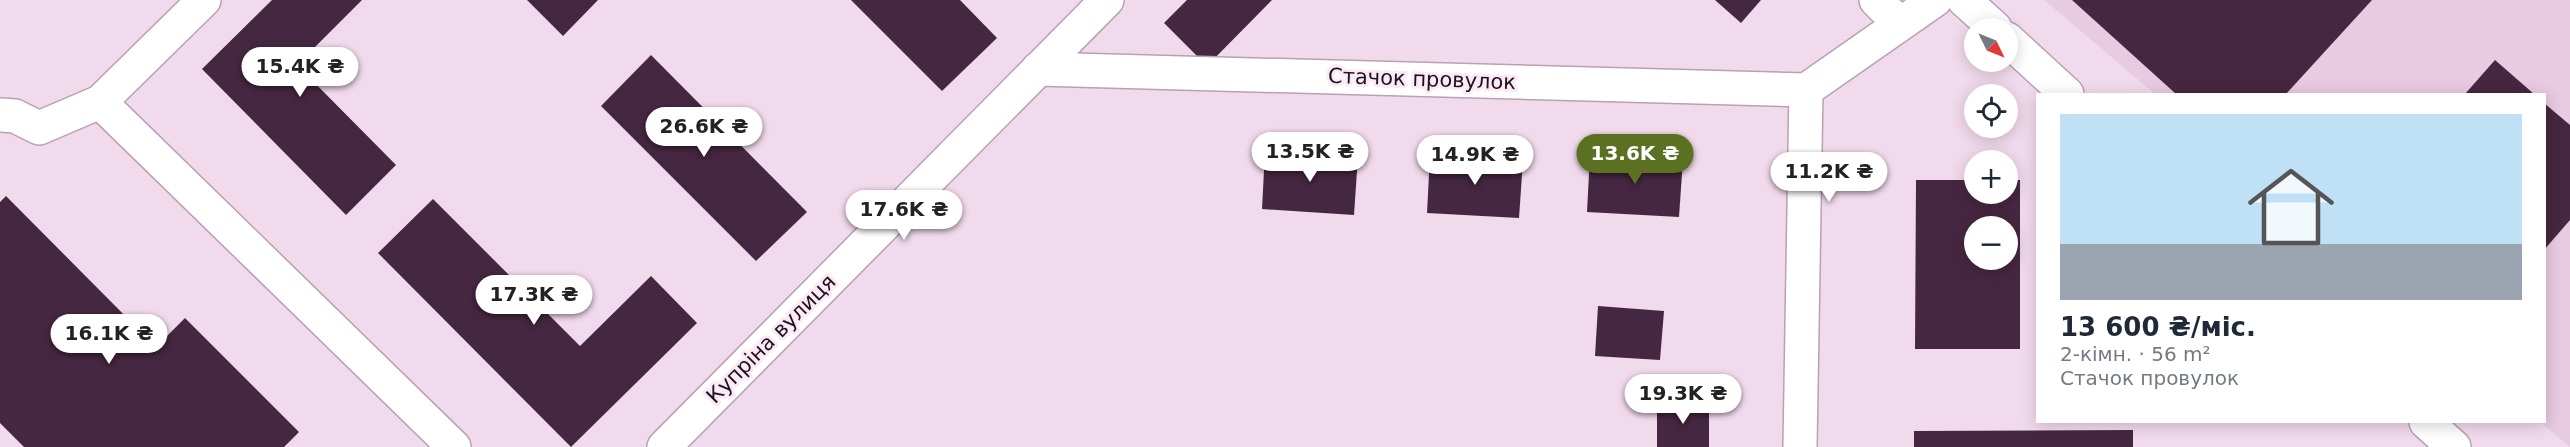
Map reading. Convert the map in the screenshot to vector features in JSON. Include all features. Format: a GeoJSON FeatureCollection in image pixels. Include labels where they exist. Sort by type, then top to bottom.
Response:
{"type":"FeatureCollection","features":[{"type":"Feature","properties":{"kind":"street"},"geometry":{"type":"LineString","coordinates":[[0,115],[15,116],[39,128],[100,102],[204,0]]}},
{"type":"Feature","properties":{"kind":"street","name":"Купріна вулиця"},"geometry":{"type":"LineString","coordinates":[[664,447],[1107,0]]}},
{"type":"Feature","properties":{"kind":"street"},"geometry":{"type":"LineString","coordinates":[[1876,0],[1900,24]]}},
{"type":"Feature","properties":{"kind":"street"},"geometry":{"type":"LineString","coordinates":[[1800,447],[1806,90],[1935,0]]}},
{"type":"Feature","properties":{"kind":"street"},"geometry":{"type":"LineString","coordinates":[[1964,0],[1984,18]]}},
{"type":"Feature","properties":{"kind":"street"},"geometry":{"type":"LineString","coordinates":[[2018,49],[2066,93]]}},
{"type":"Feature","properties":{"kind":"street","name":"Стачок провулок"},"geometry":{"type":"LineString","coordinates":[[1038,69],[1806,90]]}},
{"type":"Feature","properties":{"kind":"street"},"geometry":{"type":"LineString","coordinates":[[100,102],[454,447]]}},
{"type":"Feature","properties":{"kind":"street"},"geometry":{"type":"LineString","coordinates":[[2427,423],[2454,447]]}},
{"type":"Feature","properties":{"kind":"shaded area"},"geometry":{"type":"Polygon","coordinates":[[[2044,0],[2570,0],[2570,447],[2541,423],[2546,423],[2546,93],[2154,93],[2044,0]]]}},
{"type":"Feature","properties":{"kind":"building"},"geometry":{"type":"Polygon","coordinates":[[[272,0],[362,0],[297,65],[396,165],[346,215],[202,69],[272,0]]]}},
{"type":"Feature","properties":{"kind":"building"},"geometry":{"type":"Polygon","coordinates":[[[527,0],[598,0],[563,36],[527,0]]]}},
{"type":"Feature","properties":{"kind":"building"},"geometry":{"type":"Polygon","coordinates":[[[851,0],[960,0],[997,38],[942,91],[851,0]]]}},
{"type":"Feature","properties":{"kind":"building"},"geometry":{"type":"Polygon","coordinates":[[[1187,0],[1272,0],[1207,66],[1164,23],[1187,0]]]}},
{"type":"Feature","properties":{"kind":"building"},"geometry":{"type":"Polygon","coordinates":[[[1715,0],[1761,0],[1741,23],[1715,0]]]}},
{"type":"Feature","properties":{"kind":"building"},"geometry":{"type":"Polygon","coordinates":[[[2072,0],[2372,0],[2287,93],[2175,93],[2072,0]]]}},
{"type":"Feature","properties":{"kind":"building"},"geometry":{"type":"Polygon","coordinates":[[[651,55],[807,212],[756,261],[601,106],[651,55]]]}},
{"type":"Feature","properties":{"kind":"building"},"geometry":{"type":"Polygon","coordinates":[[[2495,60],[2533,93],[2466,93],[2495,60]]]}},
{"type":"Feature","properties":{"kind":"building"},"geometry":{"type":"Polygon","coordinates":[[[2546,105],[2570,125],[2570,220],[2546,248],[2546,105]]]}},
{"type":"Feature","properties":{"kind":"building"},"geometry":{"type":"Polygon","coordinates":[[[1265,151],[1358,156],[1354,215],[1262,209],[1265,151]]]}},
{"type":"Feature","properties":{"kind":"building"},"geometry":{"type":"Polygon","coordinates":[[[1590,154],[1683,159],[1679,217],[1587,212],[1590,154]]]}},
{"type":"Feature","properties":{"kind":"building"},"geometry":{"type":"Polygon","coordinates":[[[1430,155],[1523,160],[1519,218],[1427,213],[1430,155]]]}},
{"type":"Feature","properties":{"kind":"building"},"geometry":{"type":"Polygon","coordinates":[[[1916,180],[1964,180],[1964,204],[2018,204],[2018,180],[2020,180],[2020,349],[1915,349],[1916,180]]]}},
{"type":"Feature","properties":{"kind":"building"},"geometry":{"type":"Polygon","coordinates":[[[6,196],[156,347],[185,318],[299,432],[284,447],[24,447],[0,423],[0,202],[6,196]]]}},
{"type":"Feature","properties":{"kind":"building"},"geometry":{"type":"Polygon","coordinates":[[[433,199],[580,346],[651,276],[697,323],[571,447],[378,253],[433,199]]]}},
{"type":"Feature","properties":{"kind":"building"},"geometry":{"type":"Polygon","coordinates":[[[1598,306],[1664,311],[1660,360],[1595,356],[1598,306]]]}},
{"type":"Feature","properties":{"kind":"building"},"geometry":{"type":"Polygon","coordinates":[[[1657,403],[1709,403],[1709,447],[1657,447],[1657,403]]]}},
{"type":"Feature","properties":{"kind":"building"},"geometry":{"type":"Polygon","coordinates":[[[2133,430],[2133,447],[1914,447],[1914,431],[2133,430]]]}}]}
